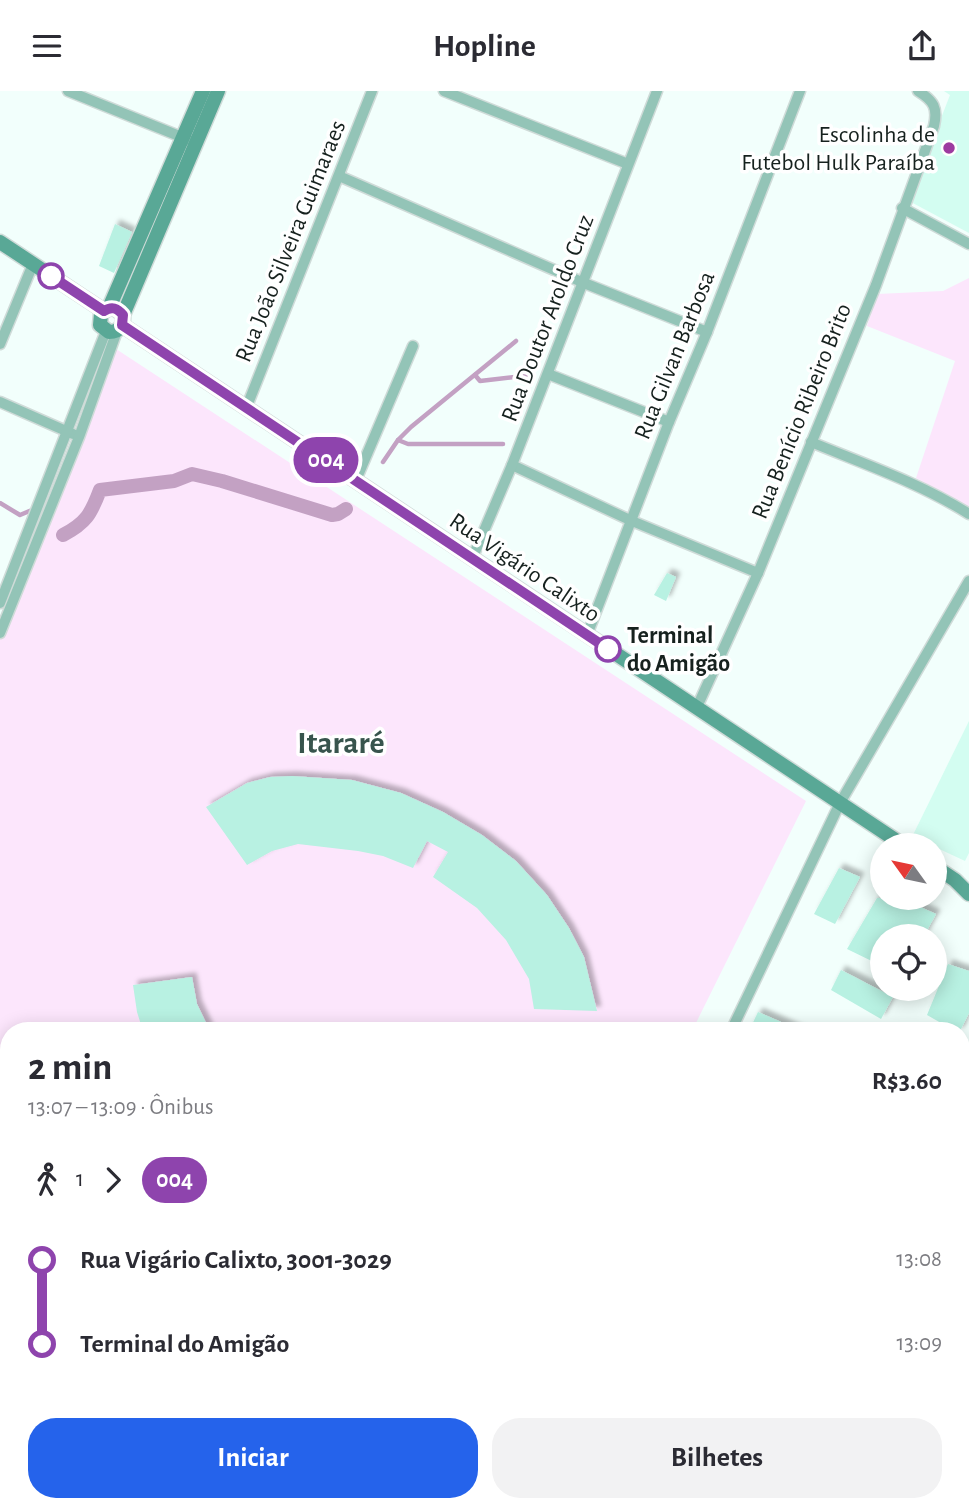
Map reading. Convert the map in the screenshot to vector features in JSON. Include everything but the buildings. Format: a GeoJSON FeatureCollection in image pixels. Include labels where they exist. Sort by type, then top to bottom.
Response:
{"type":"FeatureCollection","features":[{"type":"Feature","properties":{"kind":"main road"},"geometry":{"type":"LineString","coordinates":[[203,91],[190,140],[117,325],[99,321],[190,140],[218,91]]}},
{"type":"Feature","properties":{"kind":"main road"},"geometry":{"type":"LineString","coordinates":[[0,242],[106,310]]}},
{"type":"Feature","properties":{"kind":"main road","name":"Rua Vigário Calixto"},"geometry":{"type":"LineString","coordinates":[[106,310],[115,308],[117,325],[247,406],[885,833]]}},
{"type":"Feature","properties":{"kind":"main road"},"geometry":{"type":"LineString","coordinates":[[962,882],[969,894]]}},
{"type":"Feature","properties":{"kind":"street"},"geometry":{"type":"LineString","coordinates":[[68,91],[190,140]]}},
{"type":"Feature","properties":{"kind":"street","name":"Rua João Silveira Guimaraes"},"geometry":{"type":"LineString","coordinates":[[247,406],[372,91]]}},
{"type":"Feature","properties":{"kind":"street"},"geometry":{"type":"LineString","coordinates":[[444,91],[628,165]]}},
{"type":"Feature","properties":{"kind":"street","name":"Rua Doutor Aroldo Cruz"},"geometry":{"type":"LineString","coordinates":[[472,559],[584,283],[657,91]]}},
{"type":"Feature","properties":{"kind":"street","name":"Rua Gilvan Barbosa"},"geometry":{"type":"LineString","coordinates":[[587,635],[800,91]]}},
{"type":"Feature","properties":{"kind":"street","name":"Rua Benício Ribeiro Brito"},"geometry":{"type":"LineString","coordinates":[[697,707],[758,573],[876,285],[934,126],[934,106],[929,98],[918,91]]}},
{"type":"Feature","properties":{"kind":"street"},"geometry":{"type":"LineString","coordinates":[[339,176],[584,283],[707,332]]}},
{"type":"Feature","properties":{"kind":"street"},"geometry":{"type":"LineString","coordinates":[[902,208],[969,244]]}},
{"type":"Feature","properties":{"kind":"street"},"geometry":{"type":"LineString","coordinates":[[0,344],[33,264]]}},
{"type":"Feature","properties":{"kind":"street"},"geometry":{"type":"LineString","coordinates":[[0,633],[117,325]]}},
{"type":"Feature","properties":{"kind":"street"},"geometry":{"type":"LineString","coordinates":[[356,481],[413,346]]}},
{"type":"Feature","properties":{"kind":"street"},"geometry":{"type":"LineString","coordinates":[[548,374],[669,422]]}},
{"type":"Feature","properties":{"kind":"street"},"geometry":{"type":"LineString","coordinates":[[0,402],[73,435]]}},
{"type":"Feature","properties":{"kind":"street"},"geometry":{"type":"LineString","coordinates":[[0,603],[73,435]]}},
{"type":"Feature","properties":{"kind":"street"},"geometry":{"type":"LineString","coordinates":[[811,442],[949,501],[969,514]]}},
{"type":"Feature","properties":{"kind":"street"},"geometry":{"type":"LineString","coordinates":[[512,465],[632,521],[758,573]]}},
{"type":"Feature","properties":{"kind":"street"},"geometry":{"type":"LineString","coordinates":[[735,1022],[840,803],[969,581]]}},
{"type":"Feature","properties":{"kind":"shaded area","name":"Escolinha de Futebol Hulk Paraíba"},"geometry":{"type":"Polygon","coordinates":[[[944,91],[969,91],[969,233],[909,201],[950,95],[944,91]]]}},
{"type":"Feature","properties":{"kind":"shaded area"},"geometry":{"type":"Polygon","coordinates":[[[969,278],[969,508],[916,478],[955,361],[867,326],[877,294],[943,291],[969,278]]]}},
{"type":"Feature","properties":{"kind":"shaded area"},"geometry":{"type":"Polygon","coordinates":[[[113,347],[806,801],[696,1022],[0,1022],[0,630],[113,347]]]}},
{"type":"Feature","properties":{"kind":"shaded area"},"geometry":{"type":"Polygon","coordinates":[[[969,721],[969,853],[965,861],[947,853],[947,833],[914,833],[969,721]]]}},
{"type":"Feature","properties":{"kind":"waterway"},"geometry":{"type":"LineString","coordinates":[[383,462],[411,427],[516,341]]}},
{"type":"Feature","properties":{"kind":"waterway"},"geometry":{"type":"LineString","coordinates":[[475,375],[480,381],[532,375]]}},
{"type":"Feature","properties":{"kind":"waterway"},"geometry":{"type":"LineString","coordinates":[[398,440],[408,444],[503,444]]}},
{"type":"Feature","properties":{"kind":"waterway"},"geometry":{"type":"LineString","coordinates":[[63,535],[87,517],[100,490],[174,481],[192,474],[332,515],[346,509]]}},
{"type":"Feature","properties":{"kind":"waterway"},"geometry":{"type":"LineString","coordinates":[[0,503],[20,515],[32,510]]}},
{"type":"Feature","properties":{"kind":"bus line","name":"004"},"geometry":{"type":"LineString","coordinates":[[51,276],[104,311],[111,308],[119,310],[123,315],[122,325],[608,649]]}},
{"type":"Feature","properties":{"kind":"place","name":"Escolinha de Futebol Hulk Paraíba"},"geometry":{"type":"Point","coordinates":[949,148]}},
{"type":"Feature","properties":{"kind":"place","name":"Terminal do Amigão"},"geometry":{"type":"Point","coordinates":[608,649]}},
{"type":"Feature","properties":{"kind":"district","name":"Itararé"},"geometry":{"type":"Point","coordinates":[341,742]}}]}
